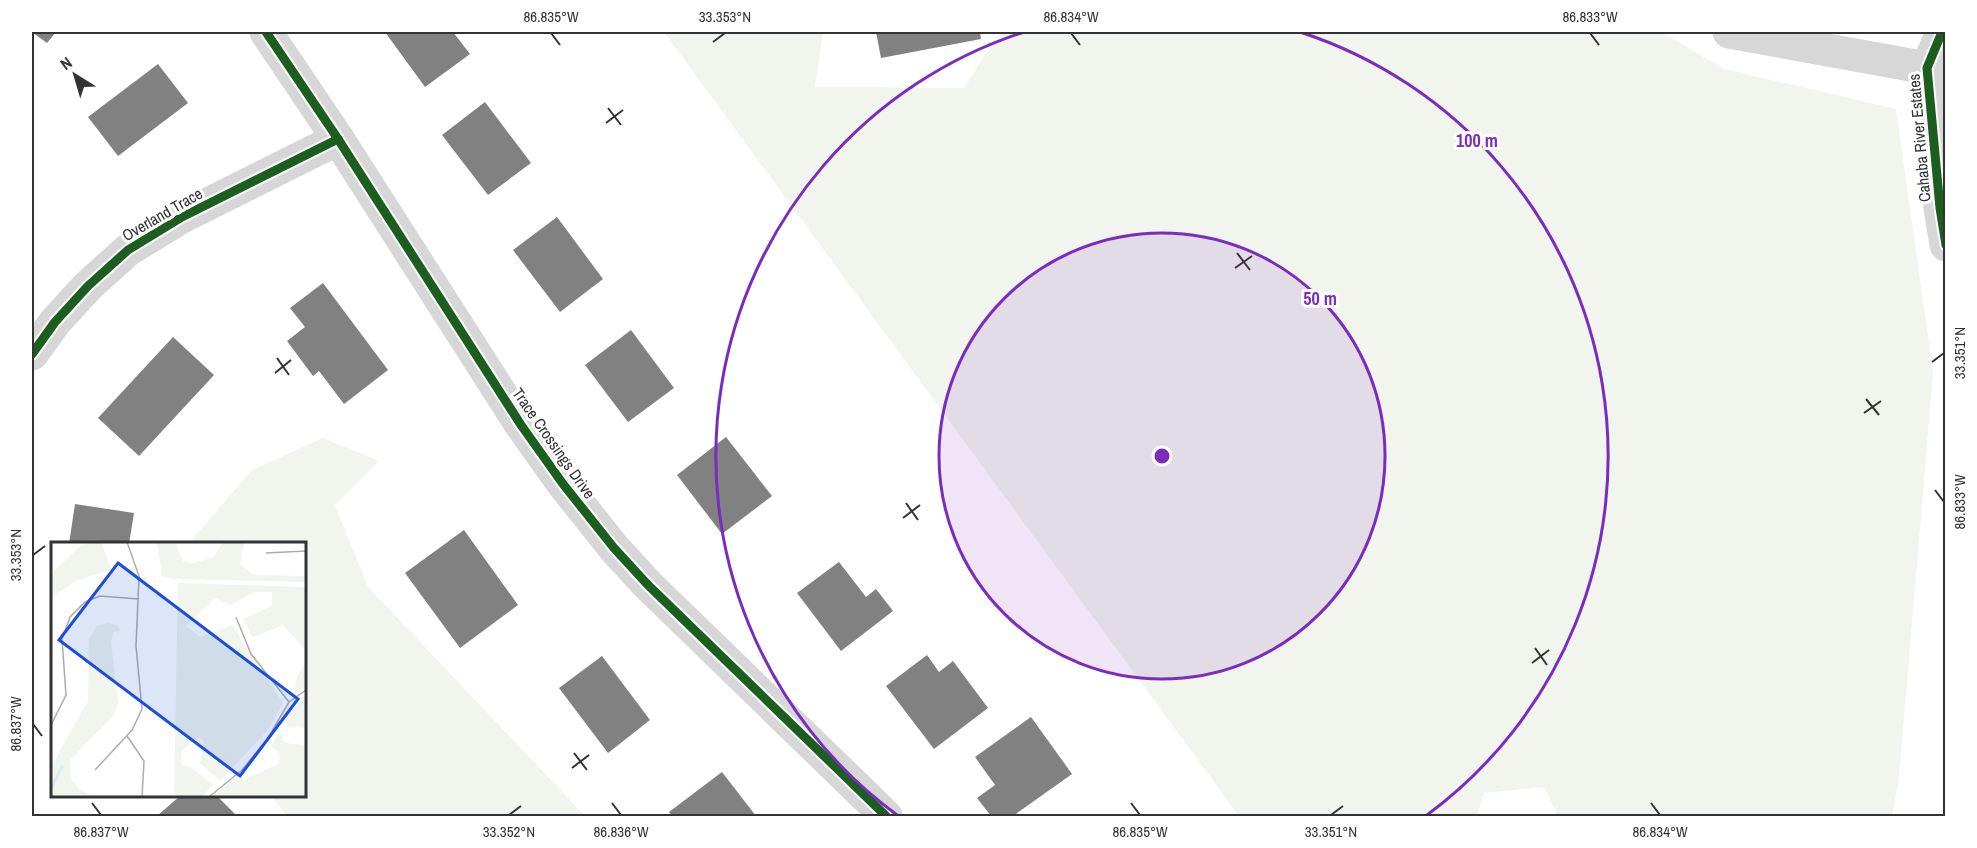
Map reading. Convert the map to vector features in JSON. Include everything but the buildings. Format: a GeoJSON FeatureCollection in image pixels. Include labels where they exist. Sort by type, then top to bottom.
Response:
{"type":"FeatureCollection","features":[{"type":"Feature","properties":{"kind":"street","name":"Trace Crossings Drive"},"geometry":{"type":"LineString","coordinates":[[266,32],[338,139],[521,425],[570,494],[648,585],[886,816]]}},
{"type":"Feature","properties":{"kind":"street"},"geometry":{"type":"LineString","coordinates":[[1729,32],[1927,68]]}},
{"type":"Feature","properties":{"kind":"street","name":"Cahaba River Estates"},"geometry":{"type":"LineString","coordinates":[[1942,32],[1927,68],[1940,208],[1946,244]]}},
{"type":"Feature","properties":{"kind":"street","name":"Overland Trace"},"geometry":{"type":"LineString","coordinates":[[32,354],[55,322],[87,286],[128,250],[182,217],[338,139]]}},
{"type":"Feature","properties":{"kind":"shaded area"},"geometry":{"type":"Polygon","coordinates":[[[664,32],[823,32],[815,87],[964,88],[1000,32],[1661,32],[1724,69],[1896,109],[1933,372],[1899,778],[1892,816],[1558,816],[1544,787],[1484,793],[1477,816],[1239,816],[664,32]]]}},
{"type":"Feature","properties":{"kind":"shaded area"},"geometry":{"type":"Polygon","coordinates":[[[323,438],[379,461],[335,505],[368,587],[585,816],[287,816],[272,797],[306,797],[306,542],[190,542],[252,470],[323,438]]]}},
{"type":"Feature","properties":{"kind":"cycle path"},"geometry":{"type":"LineString","coordinates":[[266,32],[338,139],[521,425],[563,484],[614,548],[648,585],[886,816]]}},
{"type":"Feature","properties":{"kind":"cycle path"},"geometry":{"type":"LineString","coordinates":[[1942,32],[1927,68],[1940,208],[1946,245]]}},
{"type":"Feature","properties":{"kind":"cycle path"},"geometry":{"type":"LineString","coordinates":[[32,354],[55,322],[88,286],[128,250],[182,217],[338,139]]}}]}
